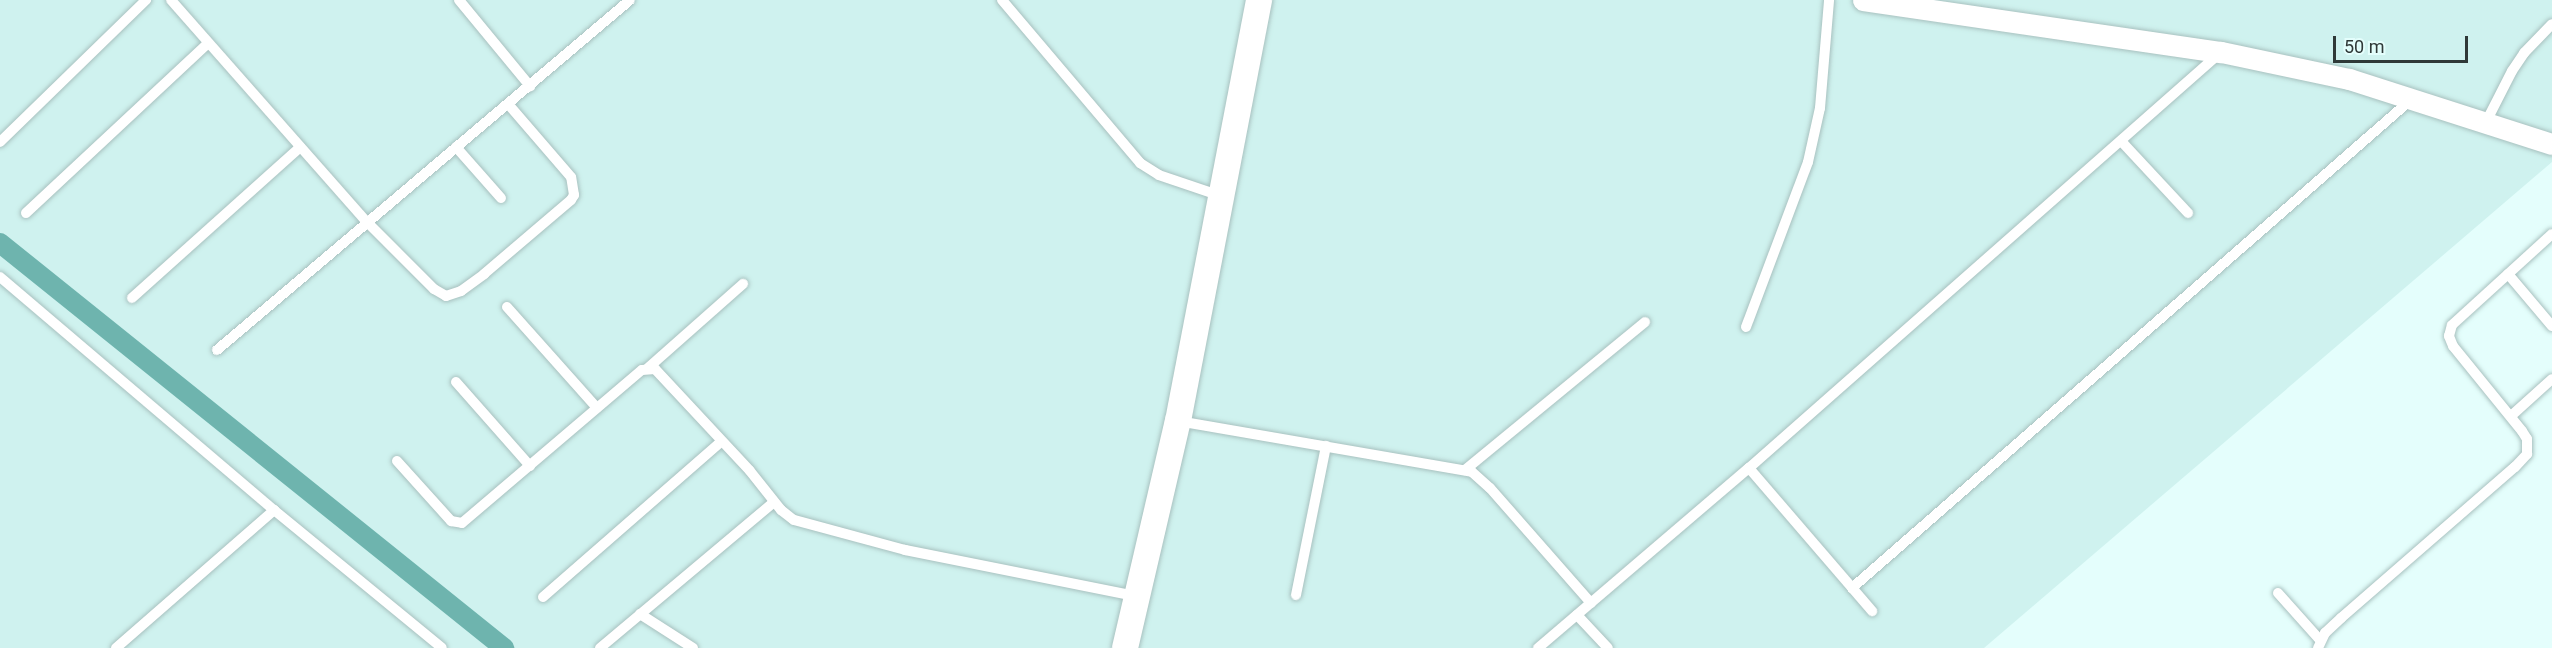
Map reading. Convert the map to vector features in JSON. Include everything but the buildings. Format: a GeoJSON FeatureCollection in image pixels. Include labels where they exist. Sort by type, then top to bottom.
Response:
{"type":"FeatureCollection","features":[{"type":"Feature","properties":{"kind":"street"},"geometry":{"type":"LineString","coordinates":[[1125,648],[1178,421],[1259,0]]}},
{"type":"Feature","properties":{"kind":"street"},"geometry":{"type":"LineString","coordinates":[[1877,1],[2222,52],[2349,79],[2552,144]]}},
{"type":"Feature","properties":{"kind":"lane"},"geometry":{"type":"LineString","coordinates":[[0,142],[146,0]]}},
{"type":"Feature","properties":{"kind":"lane"},"geometry":{"type":"LineString","coordinates":[[171,0],[367,222],[442,294],[451,295],[461,291],[484,274],[574,195],[571,177],[508,104]]}},
{"type":"Feature","properties":{"kind":"lane"},"geometry":{"type":"LineString","coordinates":[[459,0],[530,86]]}},
{"type":"Feature","properties":{"kind":"lane"},"geometry":{"type":"LineString","coordinates":[[217,350],[630,0]]}},
{"type":"Feature","properties":{"kind":"lane"},"geometry":{"type":"LineString","coordinates":[[1002,0],[1140,163],[1159,175],[1221,196]]}},
{"type":"Feature","properties":{"kind":"lane"},"geometry":{"type":"LineString","coordinates":[[1746,327],[1808,162],[1820,108],[1829,0]]}},
{"type":"Feature","properties":{"kind":"lane"},"geometry":{"type":"LineString","coordinates":[[2486,122],[2512,71],[2524,53],[2552,24]]}},
{"type":"Feature","properties":{"kind":"lane"},"geometry":{"type":"LineString","coordinates":[[26,213],[208,43]]}},
{"type":"Feature","properties":{"kind":"lane"},"geometry":{"type":"LineString","coordinates":[[1538,648],[1749,468],[2222,52]]}},
{"type":"Feature","properties":{"kind":"lane"},"geometry":{"type":"LineString","coordinates":[[1852,588],[2413,98]]}},
{"type":"Feature","properties":{"kind":"lane"},"geometry":{"type":"LineString","coordinates":[[2122,142],[2188,213]]}},
{"type":"Feature","properties":{"kind":"lane"},"geometry":{"type":"LineString","coordinates":[[132,298],[300,147]]}},
{"type":"Feature","properties":{"kind":"lane"},"geometry":{"type":"LineString","coordinates":[[456,147],[501,198]]}},
{"type":"Feature","properties":{"kind":"lane"},"geometry":{"type":"LineString","coordinates":[[2278,593],[2319,644],[2341,618],[2522,461],[2527,454],[2527,439],[2511,416],[2453,346],[2449,336],[2452,325],[2552,234]]}},
{"type":"Feature","properties":{"kind":"lane"},"geometry":{"type":"LineString","coordinates":[[2508,274],[2552,326]]}},
{"type":"Feature","properties":{"kind":"lane"},"geometry":{"type":"LineString","coordinates":[[0,277],[274,510],[442,648]]}},
{"type":"Feature","properties":{"kind":"lane"},"geometry":{"type":"LineString","coordinates":[[397,460],[452,521],[459,524],[642,370],[648,368],[743,284]]}},
{"type":"Feature","properties":{"kind":"lane"},"geometry":{"type":"LineString","coordinates":[[507,307],[597,408]]}},
{"type":"Feature","properties":{"kind":"lane"},"geometry":{"type":"LineString","coordinates":[[1465,470],[1645,322]]}},
{"type":"Feature","properties":{"kind":"lane"},"geometry":{"type":"LineString","coordinates":[[648,368],[660,373],[774,502],[794,520],[906,550],[1137,596]]}},
{"type":"Feature","properties":{"kind":"lane"},"geometry":{"type":"LineString","coordinates":[[2511,416],[2552,379]]}},
{"type":"Feature","properties":{"kind":"lane"},"geometry":{"type":"LineString","coordinates":[[456,382],[530,466]]}},
{"type":"Feature","properties":{"kind":"lane"},"geometry":{"type":"LineString","coordinates":[[1178,421],[1465,470],[1477,476],[1490,488],[1591,603]]}},
{"type":"Feature","properties":{"kind":"lane"},"geometry":{"type":"LineString","coordinates":[[543,597],[722,441]]}},
{"type":"Feature","properties":{"kind":"lane"},"geometry":{"type":"LineString","coordinates":[[1296,595],[1326,446]]}},
{"type":"Feature","properties":{"kind":"lane"},"geometry":{"type":"LineString","coordinates":[[1749,468],[1872,611]]}},
{"type":"Feature","properties":{"kind":"lane"},"geometry":{"type":"LineString","coordinates":[[600,648],[774,502]]}},
{"type":"Feature","properties":{"kind":"lane"},"geometry":{"type":"LineString","coordinates":[[116,648],[274,510]]}},
{"type":"Feature","properties":{"kind":"lane"},"geometry":{"type":"LineString","coordinates":[[640,614],[693,648]]}},
{"type":"Feature","properties":{"kind":"lane"},"geometry":{"type":"LineString","coordinates":[[1577,615],[1608,648]]}},
{"type":"Feature","properties":{"kind":"shaded area"},"geometry":{"type":"Polygon","coordinates":[[[0,0],[2552,0],[2552,162],[1984,648],[0,648],[0,0]]]}},
{"type":"Feature","properties":{"kind":"waterway"},"geometry":{"type":"LineString","coordinates":[[0,243],[504,648]]}}]}
